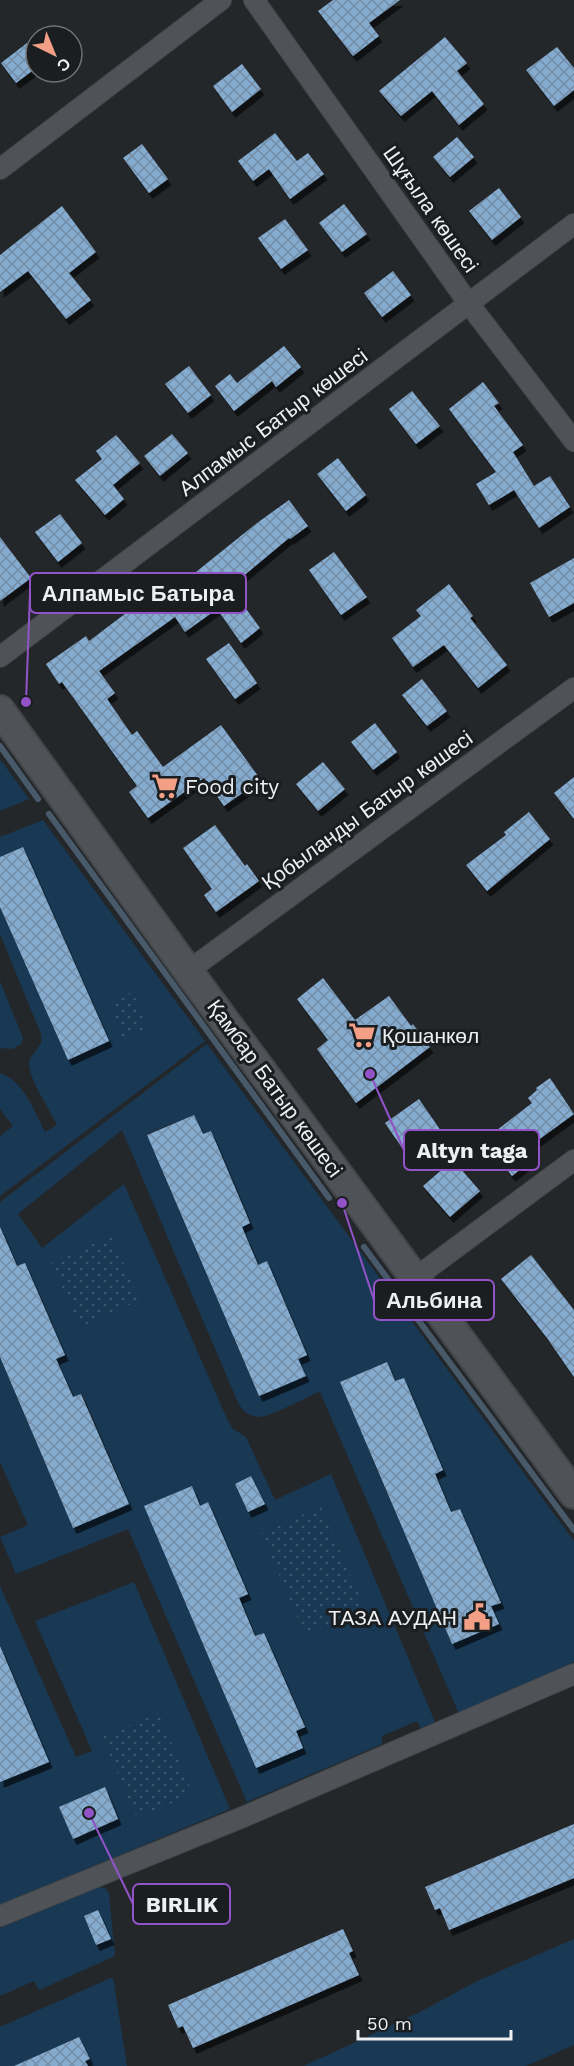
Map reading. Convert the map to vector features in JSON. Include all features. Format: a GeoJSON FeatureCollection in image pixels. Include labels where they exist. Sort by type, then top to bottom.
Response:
{"type":"FeatureCollection","features":[{"type":"Feature","properties":{"kind":"main road","name":"Қамбар Батыр көшесі"},"geometry":{"type":"LineString","coordinates":[[0,710],[188,971],[574,1494]]}},
{"type":"Feature","properties":{"kind":"street"},"geometry":{"type":"LineString","coordinates":[[0,169],[221,0]]}},
{"type":"Feature","properties":{"kind":"street","name":"Шұғыла көшесі"},"geometry":{"type":"LineString","coordinates":[[254,0],[469,304],[574,441]]}},
{"type":"Feature","properties":{"kind":"street","name":"Алпамыс Батыр көшесі"},"geometry":{"type":"LineString","coordinates":[[0,657],[574,224]]}},
{"type":"Feature","properties":{"kind":"street","name":"Қобыланды Батыр көшесі"},"geometry":{"type":"LineString","coordinates":[[188,971],[574,688]]}},
{"type":"Feature","properties":{"kind":"street"},"geometry":{"type":"LineString","coordinates":[[415,1278],[574,1160]]}},
{"type":"Feature","properties":{"kind":"street"},"geometry":{"type":"LineString","coordinates":[[0,1916],[243,1817],[574,1674]]}},
{"type":"Feature","properties":{"kind":"shaded area"},"geometry":{"type":"Polygon","coordinates":[[[0,759],[29,799],[0,811],[0,759]]]}},
{"type":"Feature","properties":{"kind":"shaded area"},"geometry":{"type":"Polygon","coordinates":[[[43,820],[205,1041],[0,1196],[0,1136],[13,1126],[0,1109],[0,1073],[16,1083],[22,1090],[45,1132],[57,1125],[30,1070],[30,1060],[41,1043],[41,1034],[0,934],[0,907],[68,1060],[109,1041],[23,847],[0,857],[0,837],[43,820]]]}},
{"type":"Feature","properties":{"kind":"shaded area"},"geometry":{"type":"Polygon","coordinates":[[[0,981],[23,1038],[21,1044],[12,1049],[0,1048],[0,981]]]}},
{"type":"Feature","properties":{"kind":"shaded area"},"geometry":{"type":"Polygon","coordinates":[[[133,992],[148,1029],[123,1038],[108,1001],[133,992]]]}},
{"type":"Feature","properties":{"kind":"shaded area"},"geometry":{"type":"Polygon","coordinates":[[[207,1044],[574,1541],[574,1662],[459,1714],[320,1392],[263,1416],[250,1415],[242,1408],[122,1130],[18,1214],[42,1248],[124,1184],[228,1421],[233,1429],[246,1437],[275,1500],[331,1474],[435,1722],[421,1728],[417,1721],[382,1736],[382,1744],[247,1802],[128,1529],[16,1574],[0,1537],[28,1525],[0,1462],[0,1357],[73,1528],[120,1508],[122,1487],[82,1394],[73,1397],[56,1359],[65,1354],[25,1263],[17,1266],[0,1250],[0,1202],[207,1044]],[[194,1115],[147,1134],[156,1156],[165,1153],[162,1171],[227,1321],[236,1317],[234,1339],[259,1396],[305,1376],[298,1359],[307,1355],[267,1262],[258,1265],[242,1227],[250,1222],[211,1131],[203,1134],[194,1115]],[[387,1362],[340,1382],[349,1403],[358,1400],[371,1456],[404,1531],[420,1544],[411,1548],[452,1644],[499,1623],[491,1606],[500,1602],[460,1509],[451,1512],[435,1474],[443,1470],[404,1379],[395,1381],[387,1362]],[[251,1477],[235,1485],[248,1512],[264,1504],[251,1477]],[[208,1503],[200,1506],[185,1576],[176,1580],[256,1768],[303,1748],[296,1731],[305,1726],[264,1633],[255,1636],[239,1598],[248,1594],[208,1503]]]}},
{"type":"Feature","properties":{"kind":"shaded area"},"geometry":{"type":"Polygon","coordinates":[[[111,1236],[140,1300],[80,1327],[51,1263],[111,1236]]]}},
{"type":"Feature","properties":{"kind":"shaded area"},"geometry":{"type":"Polygon","coordinates":[[[321,1507],[365,1609],[305,1635],[261,1533],[321,1507]]]}},
{"type":"Feature","properties":{"kind":"shaded area"},"geometry":{"type":"Polygon","coordinates":[[[134,1582],[230,1809],[0,1905],[0,1779],[8,1692],[18,1688],[0,1650],[2,1649],[0,1645],[0,1586],[76,1757],[92,1751],[35,1621],[134,1582]],[[104,1787],[73,1839],[118,1819],[104,1787]]]}},
{"type":"Feature","properties":{"kind":"shaded area"},"geometry":{"type":"Polygon","coordinates":[[[159,1713],[193,1794],[137,1818],[102,1737],[159,1713]]]}},
{"type":"Feature","properties":{"kind":"shaded area"},"geometry":{"type":"Polygon","coordinates":[[[99,1887],[105,1888],[109,1894],[115,1956],[39,1990],[34,1981],[0,1996],[0,1928],[99,1887]],[[98,1910],[84,1917],[97,1945],[110,1939],[98,1910]]]}},
{"type":"Feature","properties":{"kind":"shaded area"},"geometry":{"type":"Polygon","coordinates":[[[574,1939],[574,2045],[526,2066],[304,2066],[420,2012],[477,1981],[574,1939]]]}},
{"type":"Feature","properties":{"kind":"shaded area"},"geometry":{"type":"Polygon","coordinates":[[[113,1977],[127,2066],[88,2066],[85,2061],[89,2059],[79,2037],[14,2066],[0,2066],[0,2027],[113,1977]]]}},
{"type":"Feature","properties":{"kind":"building"},"geometry":{"type":"Polygon","coordinates":[[[333,0],[400,0],[369,23],[379,36],[353,56],[318,11],[333,0]]]}},
{"type":"Feature","properties":{"kind":"building"},"geometry":{"type":"Polygon","coordinates":[[[445,37],[467,63],[457,71],[484,104],[459,125],[432,91],[401,116],[379,91],[445,37]]]}},
{"type":"Feature","properties":{"kind":"building"},"geometry":{"type":"Polygon","coordinates":[[[24,45],[24,77],[16,83],[1,63],[24,45]]]}},
{"type":"Feature","properties":{"kind":"building"},"geometry":{"type":"Polygon","coordinates":[[[557,47],[574,68],[574,90],[554,106],[526,70],[557,47]]]}},
{"type":"Feature","properties":{"kind":"building"},"geometry":{"type":"Polygon","coordinates":[[[242,64],[261,89],[232,112],[213,86],[242,64]]]}},
{"type":"Feature","properties":{"kind":"building"},"geometry":{"type":"Polygon","coordinates":[[[275,133],[297,161],[308,153],[324,174],[290,199],[269,169],[253,181],[238,161],[275,133]]]}},
{"type":"Feature","properties":{"kind":"building"},"geometry":{"type":"Polygon","coordinates":[[[457,137],[474,157],[450,177],[433,157],[457,137]]]}},
{"type":"Feature","properties":{"kind":"building"},"geometry":{"type":"Polygon","coordinates":[[[142,144],[168,179],[149,193],[123,158],[142,144]]]}},
{"type":"Feature","properties":{"kind":"building"},"geometry":{"type":"Polygon","coordinates":[[[499,188],[521,217],[492,240],[469,211],[499,188]]]}},
{"type":"Feature","properties":{"kind":"building"},"geometry":{"type":"Polygon","coordinates":[[[344,204],[367,234],[342,252],[319,223],[344,204]]]}},
{"type":"Feature","properties":{"kind":"building"},"geometry":{"type":"Polygon","coordinates":[[[62,206],[96,252],[69,273],[91,300],[66,319],[28,271],[0,292],[0,255],[62,206]]]}},
{"type":"Feature","properties":{"kind":"building"},"geometry":{"type":"Polygon","coordinates":[[[285,219],[308,250],[281,269],[258,238],[285,219]]]}},
{"type":"Feature","properties":{"kind":"building"},"geometry":{"type":"Polygon","coordinates":[[[393,271],[411,295],[382,317],[364,293],[393,271]]]}},
{"type":"Feature","properties":{"kind":"building"},"geometry":{"type":"Polygon","coordinates":[[[284,346],[301,367],[276,387],[272,381],[234,411],[215,386],[230,374],[237,383],[284,346]]]}},
{"type":"Feature","properties":{"kind":"building"},"geometry":{"type":"Polygon","coordinates":[[[189,366],[211,395],[188,413],[165,384],[189,366]]]}},
{"type":"Feature","properties":{"kind":"building"},"geometry":{"type":"Polygon","coordinates":[[[483,382],[499,403],[494,406],[523,445],[513,452],[534,486],[550,476],[570,507],[539,528],[514,490],[489,505],[476,484],[496,472],[449,409],[483,382]]]}},
{"type":"Feature","properties":{"kind":"building"},"geometry":{"type":"Polygon","coordinates":[[[412,391],[440,426],[416,444],[389,409],[412,391]]]}},
{"type":"Feature","properties":{"kind":"building"},"geometry":{"type":"Polygon","coordinates":[[[172,434],[188,453],[160,476],[144,456],[172,434]]]}},
{"type":"Feature","properties":{"kind":"building"},"geometry":{"type":"Polygon","coordinates":[[[116,435],[140,463],[113,485],[124,499],[105,515],[75,480],[102,459],[96,451],[116,435]]]}},
{"type":"Feature","properties":{"kind":"building"},"geometry":{"type":"Polygon","coordinates":[[[338,458],[366,495],[346,511],[317,474],[338,458]]]}},
{"type":"Feature","properties":{"kind":"building"},"geometry":{"type":"Polygon","coordinates":[[[289,500],[308,526],[289,538],[230,587],[260,628],[241,643],[217,609],[185,632],[175,617],[99,671],[115,693],[107,699],[132,735],[137,731],[163,767],[221,725],[261,780],[224,806],[204,778],[148,818],[129,792],[137,786],[62,682],[59,684],[46,664],[86,636],[89,641],[170,580],[176,588],[289,500]]]}},
{"type":"Feature","properties":{"kind":"building"},"geometry":{"type":"Polygon","coordinates":[[[60,514],[82,543],[58,562],[35,532],[60,514]]]}},
{"type":"Feature","properties":{"kind":"building"},"geometry":{"type":"Polygon","coordinates":[[[0,537],[31,578],[0,601],[0,537]]]}},
{"type":"Feature","properties":{"kind":"building"},"geometry":{"type":"Polygon","coordinates":[[[334,552],[367,597],[341,615],[309,570],[334,552]]]}},
{"type":"Feature","properties":{"kind":"building"},"geometry":{"type":"Polygon","coordinates":[[[574,558],[574,603],[549,617],[530,583],[574,558]]]}},
{"type":"Feature","properties":{"kind":"building"},"geometry":{"type":"Polygon","coordinates":[[[449,584],[473,616],[470,618],[507,665],[478,688],[444,645],[413,667],[392,638],[421,616],[416,610],[449,584]]]}},
{"type":"Feature","properties":{"kind":"building"},"geometry":{"type":"Polygon","coordinates":[[[229,643],[257,683],[235,699],[206,659],[229,643]]]}},
{"type":"Feature","properties":{"kind":"building"},"geometry":{"type":"Polygon","coordinates":[[[422,679],[447,711],[427,726],[402,695],[422,679]]]}},
{"type":"Feature","properties":{"kind":"building"},"geometry":{"type":"Polygon","coordinates":[[[375,723],[397,752],[373,770],[351,742],[375,723]]]}},
{"type":"Feature","properties":{"kind":"building"},"geometry":{"type":"Polygon","coordinates":[[[323,762],[345,789],[318,811],[296,784],[323,762]]]}},
{"type":"Feature","properties":{"kind":"building"},"geometry":{"type":"Polygon","coordinates":[[[574,777],[574,819],[554,793],[574,777]]]}},
{"type":"Feature","properties":{"kind":"building"},"geometry":{"type":"Polygon","coordinates":[[[529,812],[550,839],[487,891],[466,865],[506,835],[504,832],[529,812]]]}},
{"type":"Feature","properties":{"kind":"building"},"geometry":{"type":"Polygon","coordinates":[[[215,825],[259,881],[216,912],[204,895],[212,889],[183,848],[215,825]]]}},
{"type":"Feature","properties":{"kind":"building"},"geometry":{"type":"Polygon","coordinates":[[[23,847],[109,1041],[68,1060],[0,907],[0,857],[23,847]]]}},
{"type":"Feature","properties":{"kind":"building"},"geometry":{"type":"Polygon","coordinates":[[[323,978],[355,1020],[389,996],[430,1047],[356,1103],[317,1049],[328,1040],[297,999],[323,978]]]}},
{"type":"Feature","properties":{"kind":"building"},"geometry":{"type":"Polygon","coordinates":[[[550,1078],[574,1114],[530,1146],[537,1156],[512,1176],[484,1140],[532,1103],[528,1098],[537,1090],[536,1088],[550,1078]]]}},
{"type":"Feature","properties":{"kind":"building"},"geometry":{"type":"Polygon","coordinates":[[[419,1099],[441,1131],[407,1155],[385,1123],[419,1099]]]}},
{"type":"Feature","properties":{"kind":"building"},"geometry":{"type":"Polygon","coordinates":[[[194,1115],[203,1134],[211,1131],[250,1223],[242,1227],[258,1265],[267,1261],[307,1355],[298,1359],[306,1376],[259,1396],[147,1135],[194,1115]]]}},
{"type":"Feature","properties":{"kind":"building"},"geometry":{"type":"Polygon","coordinates":[[[453,1160],[480,1191],[450,1217],[423,1186],[453,1160]]]}},
{"type":"Feature","properties":{"kind":"building"},"geometry":{"type":"Polygon","coordinates":[[[0,1227],[17,1266],[25,1263],[65,1355],[56,1359],[73,1397],[81,1394],[129,1504],[73,1528],[0,1357],[0,1227]]]}},
{"type":"Feature","properties":{"kind":"building"},"geometry":{"type":"Polygon","coordinates":[[[531,1255],[574,1310],[574,1377],[501,1279],[531,1255]]]}},
{"type":"Feature","properties":{"kind":"building"},"geometry":{"type":"Polygon","coordinates":[[[387,1362],[395,1381],[404,1378],[443,1470],[435,1474],[451,1512],[460,1509],[501,1603],[491,1606],[499,1624],[452,1644],[340,1382],[387,1362]]]}},
{"type":"Feature","properties":{"kind":"building"},"geometry":{"type":"Polygon","coordinates":[[[251,1476],[265,1504],[248,1512],[235,1484],[251,1476]]]}},
{"type":"Feature","properties":{"kind":"building"},"geometry":{"type":"Polygon","coordinates":[[[192,1486],[200,1506],[208,1502],[248,1594],[239,1598],[255,1636],[264,1633],[305,1727],[296,1731],[303,1748],[256,1768],[144,1506],[192,1486]]]}},
{"type":"Feature","properties":{"kind":"building"},"geometry":{"type":"Polygon","coordinates":[[[0,1646],[49,1762],[0,1782],[0,1646]]]}},
{"type":"Feature","properties":{"kind":"building"},"geometry":{"type":"Polygon","coordinates":[[[105,1787],[118,1819],[73,1839],[59,1807],[105,1787]]]}},
{"type":"Feature","properties":{"kind":"building"},"geometry":{"type":"Polygon","coordinates":[[[574,1824],[574,1878],[449,1930],[440,1908],[435,1910],[425,1887],[574,1824]]]}},
{"type":"Feature","properties":{"kind":"building"},"geometry":{"type":"Polygon","coordinates":[[[98,1910],[111,1939],[96,1945],[84,1916],[98,1910]]]}},
{"type":"Feature","properties":{"kind":"building"},"geometry":{"type":"Polygon","coordinates":[[[343,1929],[353,1951],[349,1953],[359,1975],[193,2048],[183,2026],[178,2028],[168,2005],[343,1929]]]}},
{"type":"Feature","properties":{"kind":"building"},"geometry":{"type":"Polygon","coordinates":[[[79,2037],[90,2059],[85,2061],[88,2066],[14,2066],[79,2037]]]}},
{"type":"Feature","properties":{"kind":"waterway"},"geometry":{"type":"LineString","coordinates":[[0,746],[38,799]]}},
{"type":"Feature","properties":{"kind":"waterway"},"geometry":{"type":"LineString","coordinates":[[49,814],[329,1198]]}},
{"type":"Feature","properties":{"kind":"waterway"},"geometry":{"type":"LineString","coordinates":[[364,1247],[574,1530]]}},
{"type":"Feature","properties":{"kind":"place","name":"Алпамыс Батыра"},"geometry":{"type":"Point","coordinates":[26,702]}},
{"type":"Feature","properties":{"kind":"place","name":"Food city"},"geometry":{"type":"Point","coordinates":[165,786]}},
{"type":"Feature","properties":{"kind":"place","name":"Қошанкөл"},"geometry":{"type":"Point","coordinates":[362,1035]}},
{"type":"Feature","properties":{"kind":"place","name":"Altyn taga"},"geometry":{"type":"Point","coordinates":[370,1074]}},
{"type":"Feature","properties":{"kind":"place","name":"Альбина"},"geometry":{"type":"Point","coordinates":[342,1203]}},
{"type":"Feature","properties":{"kind":"place","name":"ТАЗА АУДАН"},"geometry":{"type":"Point","coordinates":[477,1617]}},
{"type":"Feature","properties":{"kind":"place","name":"BIRLIK"},"geometry":{"type":"Point","coordinates":[89,1813]}}]}
